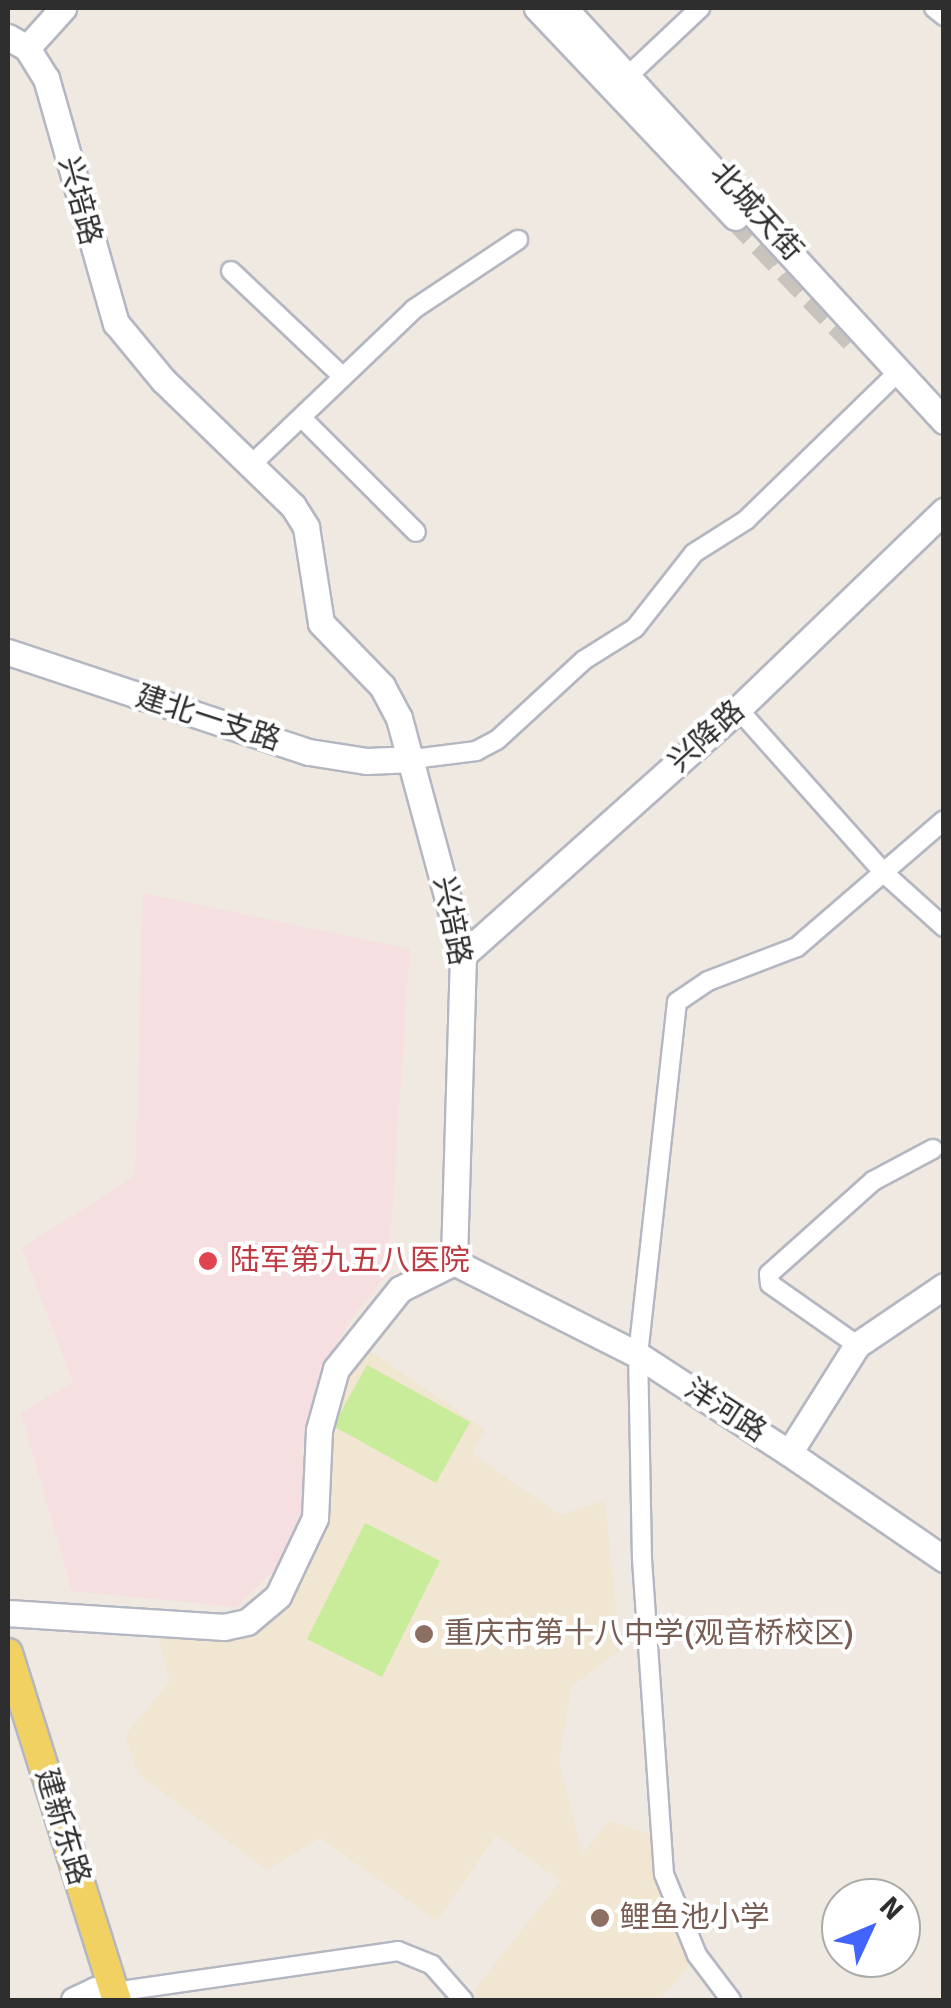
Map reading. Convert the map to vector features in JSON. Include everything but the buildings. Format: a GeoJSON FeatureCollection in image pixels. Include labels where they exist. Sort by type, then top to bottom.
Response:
{"type":"FeatureCollection","features":[{"type":"Feature","properties":{"kind":"main road","name":"建新东路"},"geometry":{"type":"LineString","coordinates":[[8,1653],[101,1997]]}},
{"type":"Feature","properties":{"kind":"main road","name":"建新东路"},"geometry":{"type":"LineString","coordinates":[[8,1713],[101,1997]]}},
{"type":"Feature","properties":{"kind":"street"},"geometry":{"type":"LineString","coordinates":[[17,43],[63,8]]}},
{"type":"Feature","properties":{"kind":"street"},"geometry":{"type":"LineString","coordinates":[[537,8],[736,217]]}},
{"type":"Feature","properties":{"kind":"street","name":"北城天街"},"geometry":{"type":"LineString","coordinates":[[564,8],[944,421]]}},
{"type":"Feature","properties":{"kind":"street"},"geometry":{"type":"LineString","coordinates":[[629,75],[700,8]]}},
{"type":"Feature","properties":{"kind":"street"},"geometry":{"type":"LineString","coordinates":[[934,8],[944,16]]}},
{"type":"Feature","properties":{"kind":"street","name":"兴培路"},"geometry":{"type":"LineString","coordinates":[[17,43],[46,78],[116,323],[150,366],[253,464],[300,516],[321,624],[392,701],[413,759],[463,955],[454,1262]]}},
{"type":"Feature","properties":{"kind":"street"},"geometry":{"type":"LineString","coordinates":[[253,464],[414,308],[518,240]]}},
{"type":"Feature","properties":{"kind":"street"},"geometry":{"type":"LineString","coordinates":[[231,271],[342,377]]}},
{"type":"Feature","properties":{"kind":"street"},"geometry":{"type":"LineString","coordinates":[[413,759],[476,751],[497,740],[584,660],[635,628],[694,553],[746,520],[898,374]]}},
{"type":"Feature","properties":{"kind":"street"},"geometry":{"type":"LineString","coordinates":[[302,418],[416,532]]}},
{"type":"Feature","properties":{"kind":"street","name":"兴降路"},"geometry":{"type":"LineString","coordinates":[[463,955],[738,709],[944,510]]}},
{"type":"Feature","properties":{"kind":"street","name":"建北一支路"},"geometry":{"type":"LineString","coordinates":[[8,652],[309,752],[366,761],[413,759]]}},
{"type":"Feature","properties":{"kind":"street"},"geometry":{"type":"LineString","coordinates":[[738,709],[884,873],[944,928]]}},
{"type":"Feature","properties":{"kind":"street"},"geometry":{"type":"LineString","coordinates":[[731,2000],[697,1955],[664,1874],[642,1559],[638,1354],[676,1002],[708,981],[797,947],[944,820]]}},
{"type":"Feature","properties":{"kind":"street"},"geometry":{"type":"LineString","coordinates":[[858,1345],[770,1284],[770,1274],[872,1182],[932,1148]]}},
{"type":"Feature","properties":{"kind":"street"},"geometry":{"type":"LineString","coordinates":[[8,1613],[202,1628],[247,1622],[263,1611],[278,1596],[315,1518],[320,1430],[336,1369],[400,1290],[454,1262]]}},
{"type":"Feature","properties":{"kind":"street","name":"洋河路"},"geometry":{"type":"LineString","coordinates":[[454,1262],[638,1354],[789,1453],[858,1345],[944,1286]]}},
{"type":"Feature","properties":{"kind":"street"},"geometry":{"type":"LineString","coordinates":[[789,1453],[944,1559]]}},
{"type":"Feature","properties":{"kind":"street"},"geometry":{"type":"LineString","coordinates":[[101,1997],[398,1951],[432,1965],[463,2000]]}},
{"type":"Feature","properties":{"kind":"shaded area","name":"陆军第九五八医院"},"geometry":{"type":"Polygon","coordinates":[[[143,893],[410,949],[388,1274],[352,1317],[323,1369],[302,1451],[305,1502],[279,1565],[236,1607],[72,1591],[21,1413],[73,1382],[22,1248],[135,1176],[143,893]]]}},
{"type":"Feature","properties":{"kind":"shaded area","name":"重庆市第十八中学(观音桥校区)"},"geometry":{"type":"Polygon","coordinates":[[[361,1345],[486,1430],[472,1453],[560,1515],[605,1500],[620,1650],[571,1687],[559,1763],[583,1853],[609,1821],[651,1834],[663,1904],[691,1964],[659,2000],[476,2000],[471,1994],[561,1881],[496,1835],[437,1921],[320,1838],[267,1870],[138,1774],[125,1736],[170,1681],[158,1633],[284,1600],[333,1401],[361,1345]]]}},
{"type":"Feature","properties":{"kind":"green space"},"geometry":{"type":"Polygon","coordinates":[[[367,1365],[470,1422],[436,1483],[333,1426],[367,1365]]]}},
{"type":"Feature","properties":{"kind":"green space"},"geometry":{"type":"Polygon","coordinates":[[[365,1523],[440,1561],[382,1677],[307,1639],[365,1523]]]}},
{"type":"Feature","properties":{"kind":"tunnel"},"geometry":{"type":"LineString","coordinates":[[735,217],[853,340]]}},
{"type":"Feature","properties":{"kind":"place","name":"陆军第九五八医院"},"geometry":{"type":"Point","coordinates":[208,1261]}},
{"type":"Feature","properties":{"kind":"place","name":"重庆市第十八中学(观音桥校区)"},"geometry":{"type":"Point","coordinates":[424,1634]}},
{"type":"Feature","properties":{"kind":"place","name":"鲤鱼池小学"},"geometry":{"type":"Point","coordinates":[600,1918]}}]}
